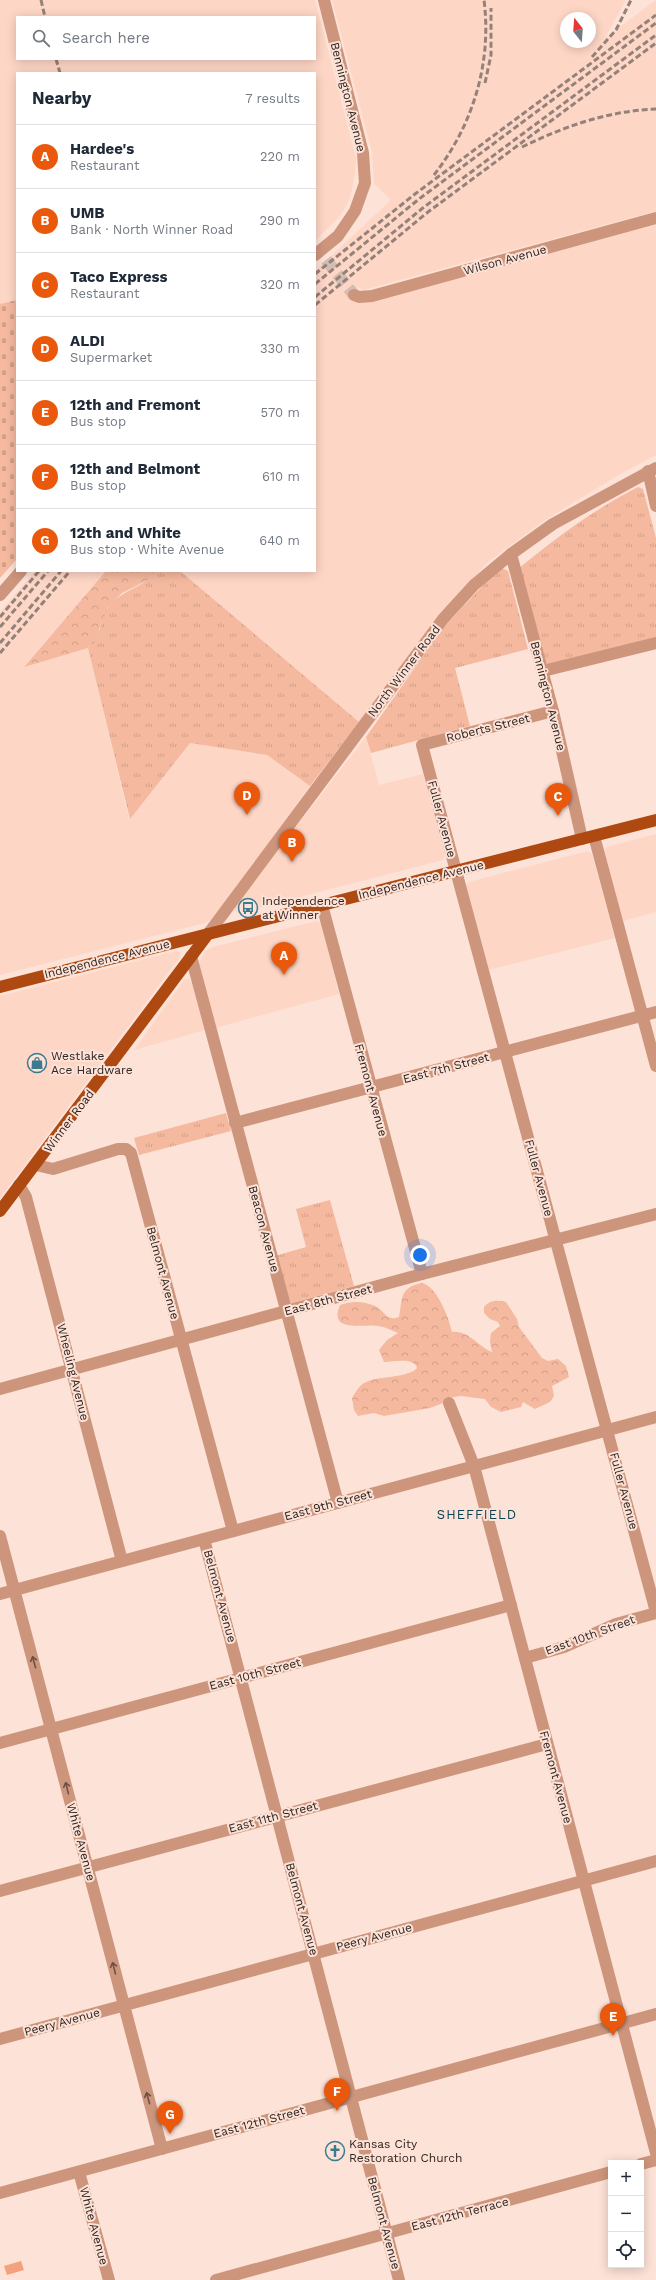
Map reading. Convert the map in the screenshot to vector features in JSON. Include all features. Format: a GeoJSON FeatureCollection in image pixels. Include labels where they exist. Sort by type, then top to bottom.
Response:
{"type":"FeatureCollection","features":[{"type":"Feature","properties":{"kind":"main road","name":"Independence Avenue"},"geometry":{"type":"LineString","coordinates":[[0,987],[656,820]]}},
{"type":"Feature","properties":{"kind":"main road","name":"Winner Road"},"geometry":{"type":"LineString","coordinates":[[0,1210],[36,1165],[208,934]]}},
{"type":"Feature","properties":{"kind":"street","name":"Bennington Avenue"},"geometry":{"type":"LineString","coordinates":[[320,255],[338,236],[355,211],[365,183],[363,153],[324,0]]}},
{"type":"Feature","properties":{"kind":"street","name":"Wilson Avenue"},"geometry":{"type":"LineString","coordinates":[[354,295],[359,298],[372,296],[656,218]]}},
{"type":"Feature","properties":{"kind":"street"},"geometry":{"type":"LineString","coordinates":[[652,470],[656,506]]}},
{"type":"Feature","properties":{"kind":"street","name":"North Winner Road"},"geometry":{"type":"LineString","coordinates":[[208,934],[443,619],[474,585],[511,554],[553,524],[652,470]]}},
{"type":"Feature","properties":{"kind":"street","name":"Bennington Avenue"},"geometry":{"type":"LineString","coordinates":[[511,554],[588,837],[643,1016],[656,1066]]}},
{"type":"Feature","properties":{"kind":"street"},"geometry":{"type":"LineString","coordinates":[[0,595],[20,572]]}},
{"type":"Feature","properties":{"kind":"street"},"geometry":{"type":"LineString","coordinates":[[543,671],[656,643]]}},
{"type":"Feature","properties":{"kind":"street","name":"Roberts Street"},"geometry":{"type":"LineString","coordinates":[[422,745],[553,711]]}},
{"type":"Feature","properties":{"kind":"street","name":"Fuller Avenue"},"geometry":{"type":"LineString","coordinates":[[422,745],[608,1430],[656,1613]]}},
{"type":"Feature","properties":{"kind":"street","name":"Fremont Avenue"},"geometry":{"type":"LineString","coordinates":[[322,905],[370,1087],[422,1274]]}},
{"type":"Feature","properties":{"kind":"street","name":"Beacon Avenue"},"geometry":{"type":"LineString","coordinates":[[191,956],[338,1502]]}},
{"type":"Feature","properties":{"kind":"street","name":"East 7th Street"},"geometry":{"type":"LineString","coordinates":[[235,1123],[656,1012]]}},
{"type":"Feature","properties":{"kind":"street","name":"Belmont Avenue"},"geometry":{"type":"LineString","coordinates":[[36,1165],[53,1169],[118,1149],[126,1149],[131,1154],[233,1531]]}},
{"type":"Feature","properties":{"kind":"street","name":"Wheeling Avenue"},"geometry":{"type":"LineString","coordinates":[[19,1185],[26,1197],[122,1561]]}},
{"type":"Feature","properties":{"kind":"street","name":"East 8th Street"},"geometry":{"type":"LineString","coordinates":[[0,1388],[181,1341],[422,1274],[556,1241],[656,1214]]}},
{"type":"Feature","properties":{"kind":"street","name":"Fremont Avenue"},"geometry":{"type":"LineString","coordinates":[[449,1403],[474,1466],[656,2153]]}},
{"type":"Feature","properties":{"kind":"street","name":"East 9th Street"},"geometry":{"type":"LineString","coordinates":[[0,1594],[656,1417]]}},
{"type":"Feature","properties":{"kind":"street","name":"White Avenue"},"geometry":{"type":"LineString","coordinates":[[0,1536],[162,2149]]}},
{"type":"Feature","properties":{"kind":"street","name":"Belmont Avenue"},"geometry":{"type":"LineString","coordinates":[[204,1538],[399,2280]]}},
{"type":"Feature","properties":{"kind":"street","name":"East 10th Street"},"geometry":{"type":"LineString","coordinates":[[0,1743],[511,1605]]}},
{"type":"Feature","properties":{"kind":"street","name":"East 10th Street"},"geometry":{"type":"LineString","coordinates":[[524,1658],[564,1647],[616,1624],[656,1613]]}},
{"type":"Feature","properties":{"kind":"street","name":"East 11th Street"},"geometry":{"type":"LineString","coordinates":[[0,1891],[278,1815],[547,1744]]}},
{"type":"Feature","properties":{"kind":"street","name":"Peery Avenue"},"geometry":{"type":"LineString","coordinates":[[0,2039],[656,1861]]}},
{"type":"Feature","properties":{"kind":"street","name":"East 12th Street"},"geometry":{"type":"LineString","coordinates":[[0,2193],[656,2014]]}},
{"type":"Feature","properties":{"kind":"street"},"geometry":{"type":"LineString","coordinates":[[644,2163],[656,2160]]}},
{"type":"Feature","properties":{"kind":"street","name":"White Avenue"},"geometry":{"type":"LineString","coordinates":[[79,2172],[109,2280]]}},
{"type":"Feature","properties":{"kind":"street","name":"East 12th Terrace"},"geometry":{"type":"LineString","coordinates":[[216,2280],[387,2235],[608,2173]]}},
{"type":"Feature","properties":{"kind":"shaded area"},"geometry":{"type":"Polygon","coordinates":[[[0,0],[315,0],[356,158],[355,174],[350,198],[341,215],[316,240],[316,72],[16,72],[16,300],[0,304],[0,0]]]}},
{"type":"Feature","properties":{"kind":"shaded area"},"geometry":{"type":"Polygon","coordinates":[[[332,0],[626,0],[605,38],[656,0],[656,211],[363,290],[358,287],[355,300],[367,302],[656,225],[656,455],[620,474],[542,522],[488,562],[423,635],[359,722],[181,572],[316,572],[316,270],[391,200],[374,184],[372,152],[332,0]]]}},
{"type":"Feature","properties":{"kind":"shaded area"},"geometry":{"type":"Polygon","coordinates":[[[34,572],[105,572],[24,666],[88,648],[129,819],[190,743],[267,755],[310,786],[212,919],[205,923],[0,975],[0,612],[34,572]]]}},
{"type":"Feature","properties":{"kind":"shaded area"},"geometry":{"type":"Polygon","coordinates":[[[366,737],[379,785],[423,774],[445,856],[443,860],[238,913],[235,911],[235,905],[366,737]]]}},
{"type":"Feature","properties":{"kind":"shaded area"},"geometry":{"type":"Polygon","coordinates":[[[656,834],[656,912],[623,921],[604,851],[607,847],[656,834]]]}},
{"type":"Feature","properties":{"kind":"shaded area"},"geometry":{"type":"Polygon","coordinates":[[[588,851],[592,854],[615,938],[488,970],[466,886],[469,882],[588,851]]]}},
{"type":"Feature","properties":{"kind":"shaded area"},"geometry":{"type":"Polygon","coordinates":[[[316,921],[321,923],[339,994],[215,1028],[199,963],[205,951],[213,947],[316,921]]]}},
{"type":"Feature","properties":{"kind":"shaded area"},"geometry":{"type":"Polygon","coordinates":[[[176,951],[180,952],[180,957],[0,1198],[0,996],[176,951]]]}},
{"type":"Feature","properties":{"kind":"shaded area"},"geometry":{"type":"Polygon","coordinates":[[[189,979],[192,983],[205,1030],[134,1050],[184,980],[189,979]]]}},
{"type":"Feature","properties":{"kind":"shaded area"},"geometry":{"type":"Polygon","coordinates":[[[21,2261],[24,2270],[7,2275],[4,2266],[21,2261]]]}},
{"type":"Feature","properties":{"kind":"green space"},"geometry":{"type":"Polygon","coordinates":[[[16,300],[16,560],[0,578],[0,304],[16,300]]]}},
{"type":"Feature","properties":{"kind":"green space"},"geometry":{"type":"Polygon","coordinates":[[[638,487],[643,489],[656,538],[656,638],[545,665],[519,568],[577,524],[638,487]]]}},
{"type":"Feature","properties":{"kind":"green space"},"geometry":{"type":"Polygon","coordinates":[[[502,568],[508,571],[528,649],[455,668],[470,726],[371,753],[366,737],[443,628],[498,569],[502,568]]]}},
{"type":"Feature","properties":{"kind":"green space"},"geometry":{"type":"Polygon","coordinates":[[[105,572],[155,572],[152,578],[122,593],[108,607],[100,626],[97,640],[88,648],[24,667],[105,572]]]}},
{"type":"Feature","properties":{"kind":"green space"},"geometry":{"type":"Polygon","coordinates":[[[155,572],[181,572],[359,722],[310,786],[267,755],[190,743],[130,819],[88,648],[93,643],[99,632],[103,616],[109,606],[120,596],[146,581],[155,572]]]}},
{"type":"Feature","properties":{"kind":"green space"},"geometry":{"type":"Polygon","coordinates":[[[226,1113],[231,1131],[139,1155],[134,1138],[226,1113]]]}},
{"type":"Feature","properties":{"kind":"green space"},"geometry":{"type":"Polygon","coordinates":[[[330,1200],[354,1286],[292,1303],[289,1302],[275,1256],[306,1247],[296,1209],[330,1200]]]}},
{"type":"Feature","properties":{"kind":"green space"},"geometry":{"type":"Polygon","coordinates":[[[422,1283],[433,1290],[442,1303],[452,1332],[468,1335],[492,1352],[490,1342],[491,1333],[500,1326],[498,1322],[490,1319],[484,1313],[484,1307],[494,1301],[506,1302],[517,1319],[519,1327],[542,1358],[548,1361],[558,1359],[566,1366],[569,1377],[552,1386],[554,1396],[550,1402],[535,1409],[523,1402],[521,1407],[501,1412],[491,1407],[485,1399],[461,1396],[448,1398],[443,1403],[430,1408],[384,1416],[374,1413],[358,1416],[354,1410],[352,1398],[362,1384],[377,1379],[406,1374],[417,1368],[412,1362],[408,1361],[384,1362],[379,1350],[387,1340],[398,1333],[386,1328],[372,1325],[356,1326],[343,1324],[339,1320],[338,1314],[340,1305],[353,1302],[362,1302],[375,1306],[388,1317],[399,1317],[403,1295],[409,1288],[422,1283]]]}},
{"type":"Feature","properties":{"kind":"tunnel"},"geometry":{"type":"LineString","coordinates":[[326,260],[354,295]]}},
{"type":"Feature","properties":{"kind":"railway"},"geometry":{"type":"LineString","coordinates":[[41,0],[45,16]]}},
{"type":"Feature","properties":{"kind":"railway"},"geometry":{"type":"LineString","coordinates":[[434,175],[448,156],[459,135],[477,92],[485,47],[486,24],[484,0]]}},
{"type":"Feature","properties":{"kind":"railway"},"geometry":{"type":"LineString","coordinates":[[592,57],[616,30],[631,0]]}},
{"type":"Feature","properties":{"kind":"railway"},"geometry":{"type":"LineString","coordinates":[[485,83],[491,55],[491,8]]}},
{"type":"Feature","properties":{"kind":"railway"},"geometry":{"type":"LineString","coordinates":[[316,273],[415,194],[656,15]]}},
{"type":"Feature","properties":{"kind":"railway"},"geometry":{"type":"LineString","coordinates":[[316,283],[419,199],[656,23]]}},
{"type":"Feature","properties":{"kind":"railway"},"geometry":{"type":"LineString","coordinates":[[316,296],[424,207],[656,35]]}},
{"type":"Feature","properties":{"kind":"railway"},"geometry":{"type":"LineString","coordinates":[[316,304],[428,212],[656,43]]}},
{"type":"Feature","properties":{"kind":"railway"},"geometry":{"type":"LineString","coordinates":[[56,60],[60,72]]}},
{"type":"Feature","properties":{"kind":"railway"},"geometry":{"type":"LineString","coordinates":[[522,147],[554,132],[604,116],[638,110],[656,109]]}},
{"type":"Feature","properties":{"kind":"railway"},"geometry":{"type":"LineString","coordinates":[[0,617],[38,572]]}},
{"type":"Feature","properties":{"kind":"railway"},"geometry":{"type":"LineString","coordinates":[[0,627],[47,572]]}},
{"type":"Feature","properties":{"kind":"railway"},"geometry":{"type":"LineString","coordinates":[[0,643],[60,572]]}},
{"type":"Feature","properties":{"kind":"railway"},"geometry":{"type":"LineString","coordinates":[[0,653],[69,572]]}},
{"type":"Feature","properties":{"kind":"place","name":"ALDI"},"geometry":{"type":"Point","coordinates":[247,815]}},
{"type":"Feature","properties":{"kind":"place","name":"Taco Express"},"geometry":{"type":"Point","coordinates":[558,816]}},
{"type":"Feature","properties":{"kind":"place","name":"UMB"},"geometry":{"type":"Point","coordinates":[292,862]}},
{"type":"Feature","properties":{"kind":"place","name":"Independence at Winner"},"geometry":{"type":"Point","coordinates":[248,908]}},
{"type":"Feature","properties":{"kind":"place","name":"Hardee's"},"geometry":{"type":"Point","coordinates":[284,975]}},
{"type":"Feature","properties":{"kind":"place","name":"Westlake Ace Hardware"},"geometry":{"type":"Point","coordinates":[37,1063]}},
{"type":"Feature","properties":{"kind":"place","name":"12th and Fremont"},"geometry":{"type":"Point","coordinates":[613,2036]}},
{"type":"Feature","properties":{"kind":"place","name":"12th and Belmont"},"geometry":{"type":"Point","coordinates":[337,2111]}},
{"type":"Feature","properties":{"kind":"place","name":"12th and White"},"geometry":{"type":"Point","coordinates":[170,2134]}},
{"type":"Feature","properties":{"kind":"place","name":"Kansas City Restoration Church"},"geometry":{"type":"Point","coordinates":[335,2151]}},
{"type":"Feature","properties":{"kind":"district","name":"SHEFFIELD"},"geometry":{"type":"Point","coordinates":[477,1514]}}]}
